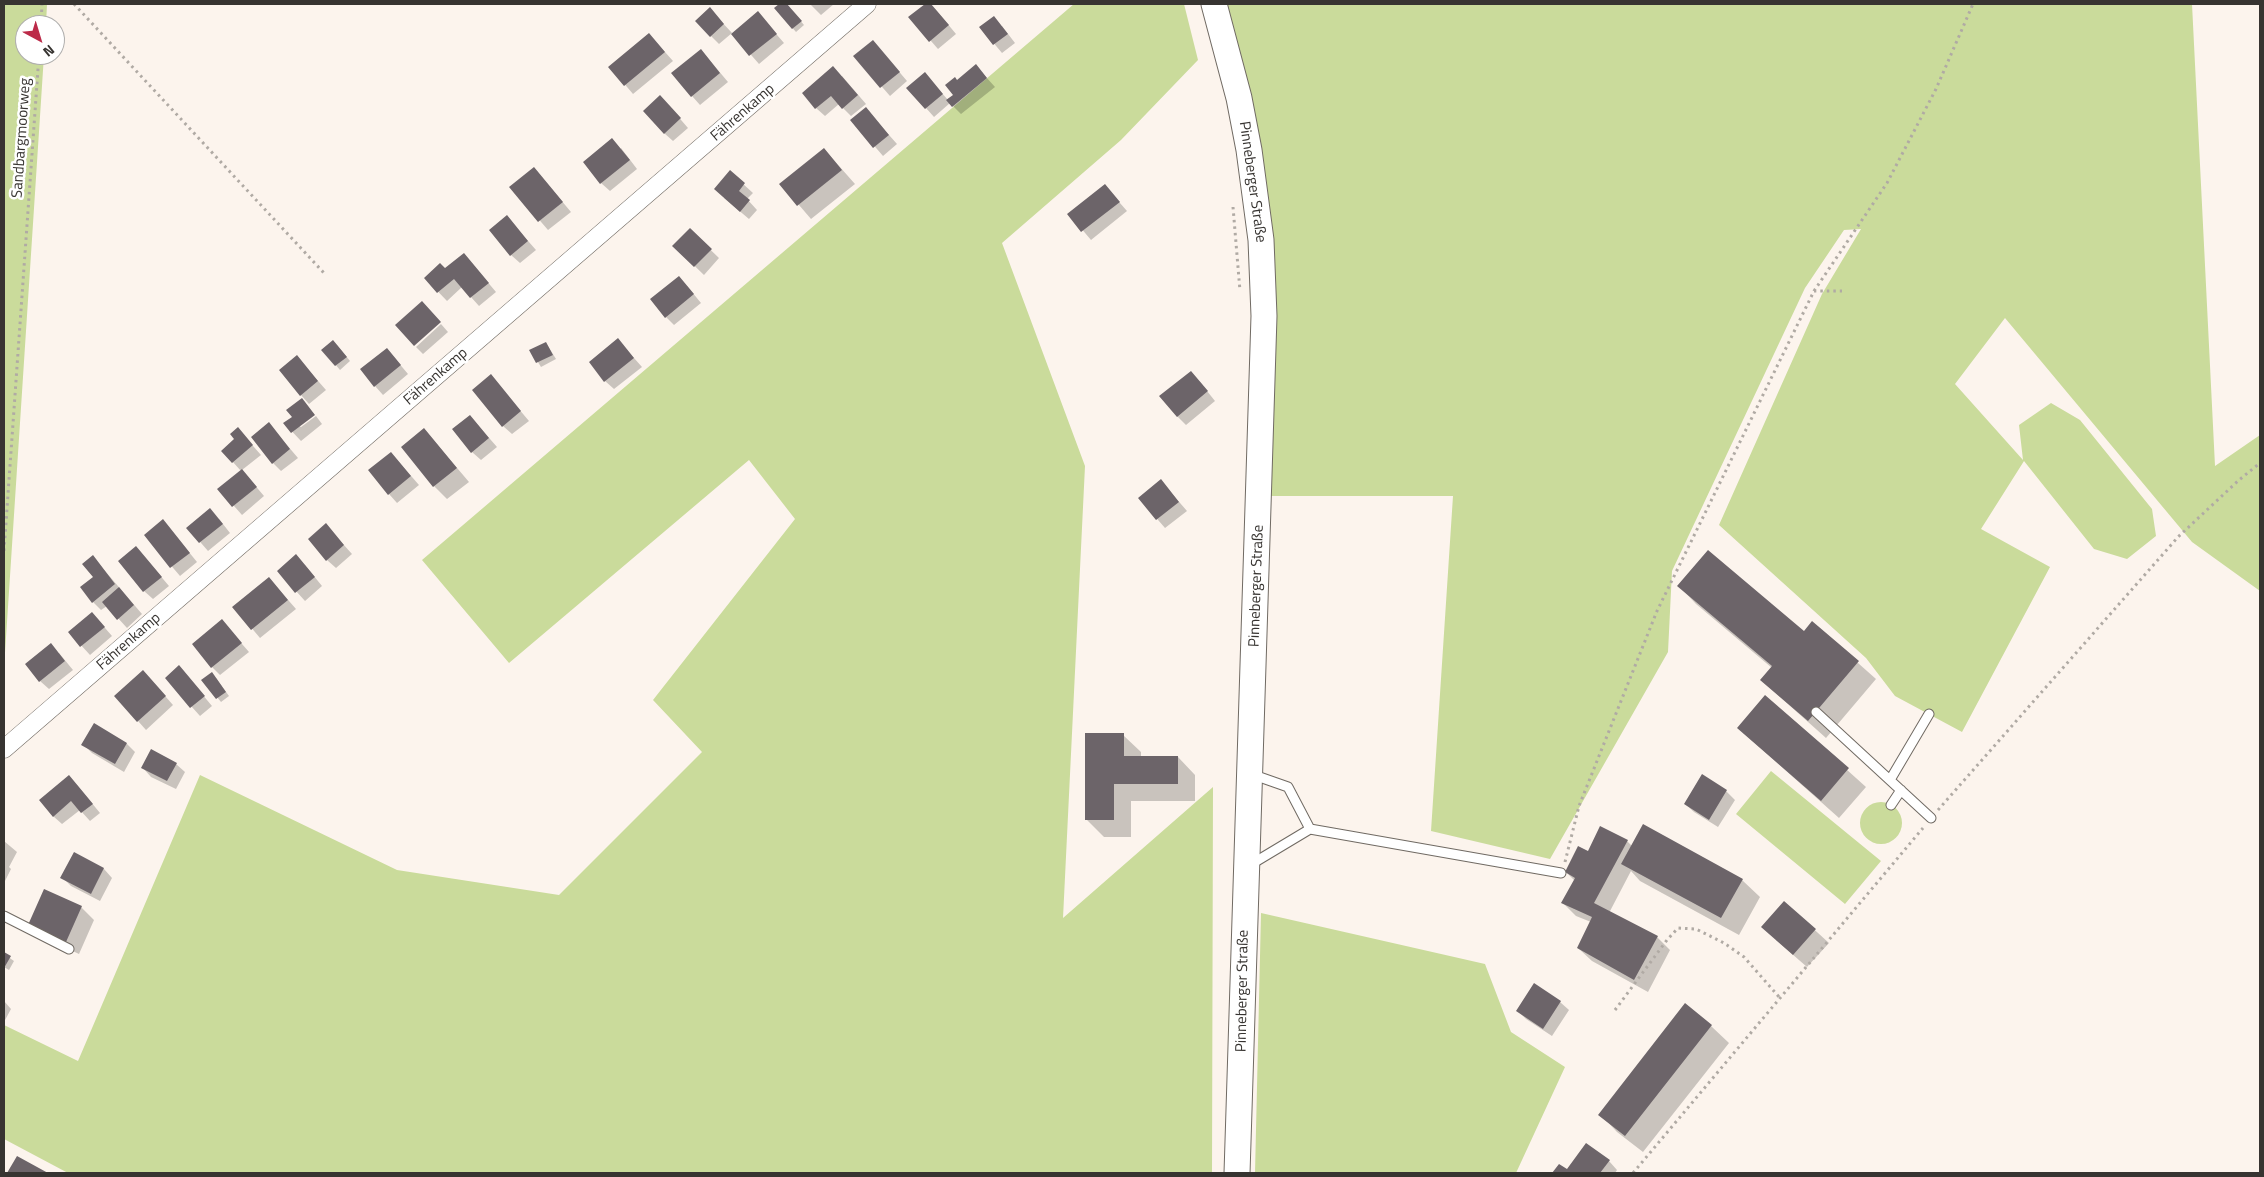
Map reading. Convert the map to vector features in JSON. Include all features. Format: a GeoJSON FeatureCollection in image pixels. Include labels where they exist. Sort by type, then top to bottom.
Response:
{"type":"FeatureCollection","features":[{"type":"Feature","properties":{"kind":"main road","name":"Pinneberger Straße"},"geometry":{"type":"LineString","coordinates":[[1214,4],[1241,107],[1252,167],[1261,240],[1264,326],[1250,774],[1245,867],[1237,1173]]}},
{"type":"Feature","properties":{"kind":"street","name":"Fährenkamp"},"geometry":{"type":"LineString","coordinates":[[4,749],[867,4]]}},
{"type":"Feature","properties":{"kind":"lane"},"geometry":{"type":"LineString","coordinates":[[1816,712],[1931,818]]}},
{"type":"Feature","properties":{"kind":"lane"},"geometry":{"type":"LineString","coordinates":[[1890,780],[1929,714]]}},
{"type":"Feature","properties":{"kind":"lane"},"geometry":{"type":"LineString","coordinates":[[1250,774],[1288,787],[1310,829]]}},
{"type":"Feature","properties":{"kind":"lane"},"geometry":{"type":"LineString","coordinates":[[1891,805],[1901,790]]}},
{"type":"Feature","properties":{"kind":"lane"},"geometry":{"type":"LineString","coordinates":[[1245,867],[1310,829],[1562,873]]}},
{"type":"Feature","properties":{"kind":"lane"},"geometry":{"type":"LineString","coordinates":[[4,916],[69,949]]}},
{"type":"Feature","properties":{"kind":"path"},"geometry":{"type":"LineString","coordinates":[[74,4],[324,273]]}},
{"type":"Feature","properties":{"kind":"path"},"geometry":{"type":"LineString","coordinates":[[1562,873],[1579,806],[1657,610],[1814,291],[1887,183],[1936,89],[1974,4]]}},
{"type":"Feature","properties":{"kind":"path","name":"Sandbargmoorweg"},"geometry":{"type":"LineString","coordinates":[[4,551],[38,65]]}},
{"type":"Feature","properties":{"kind":"path"},"geometry":{"type":"LineString","coordinates":[[1233,200],[1240,296]]}},
{"type":"Feature","properties":{"kind":"path"},"geometry":{"type":"LineString","coordinates":[[1814,291],[1842,291]]}},
{"type":"Feature","properties":{"kind":"path"},"geometry":{"type":"LineString","coordinates":[[1615,1010],[1678,928],[1696,929],[1724,943],[1744,957],[1780,998]]}},
{"type":"Feature","properties":{"kind":"green space"},"geometry":{"type":"Polygon","coordinates":[[[4,4],[47,4],[46,15],[15,15],[15,65],[43,65],[4,668],[4,4]]]}},
{"type":"Feature","properties":{"kind":"green space"},"geometry":{"type":"Polygon","coordinates":[[[1074,4],[1184,4],[1198,60],[1121,140],[1002,243],[1085,466],[1063,918],[1213,787],[1212,1173],[68,1173],[4,1139],[4,1025],[78,1061],[200,775],[397,870],[559,895],[702,752],[653,700],[795,519],[749,460],[509,663],[422,560],[1074,4]]]}},
{"type":"Feature","properties":{"kind":"green space"},"geometry":{"type":"Polygon","coordinates":[[[1220,4],[2192,4],[2215,466],[2260,435],[2260,591],[2192,542],[2005,318],[1955,384],[2023,460],[2019,425],[2051,403],[2080,420],[2152,509],[2156,536],[2127,559],[2094,549],[2024,461],[1981,529],[2050,567],[1962,732],[1895,696],[1866,658],[1719,525],[1822,294],[1861,229],[1844,230],[1805,288],[1672,571],[1668,652],[1550,859],[1431,831],[1453,496],[1269,496],[1247,132],[1220,4]]]}},
{"type":"Feature","properties":{"kind":"green space"},"geometry":{"type":"Polygon","coordinates":[[[1771,771],[1881,861],[1845,904],[1736,814],[1771,771]]]}},
{"type":"Feature","properties":{"kind":"green space"},"geometry":{"type":"Polygon","coordinates":[[[1881,802],[1896,808],[1902,823],[1896,838],[1881,844],[1866,838],[1860,823],[1866,808],[1881,802]]]}},
{"type":"Feature","properties":{"kind":"green space"},"geometry":{"type":"Polygon","coordinates":[[[1261,913],[1485,964],[1511,1032],[1565,1067],[1516,1173],[1255,1173],[1261,913]]]}},
{"type":"Feature","properties":{"kind":"building"},"geometry":{"type":"Polygon","coordinates":[[[779,4],[787,4],[802,21],[792,29],[774,8],[779,4]]]}},
{"type":"Feature","properties":{"kind":"building"},"geometry":{"type":"Polygon","coordinates":[[[925,4],[931,4],[949,25],[929,42],[908,17],[925,4]]]}},
{"type":"Feature","properties":{"kind":"building"},"geometry":{"type":"Polygon","coordinates":[[[710,7],[724,24],[710,37],[695,21],[710,7]]]}},
{"type":"Feature","properties":{"kind":"building"},"geometry":{"type":"Polygon","coordinates":[[[758,11],[777,34],[749,56],[731,34],[758,11]]]}},
{"type":"Feature","properties":{"kind":"building"},"geometry":{"type":"Polygon","coordinates":[[[994,16],[1008,34],[993,45],[979,27],[994,16]]]}},
{"type":"Feature","properties":{"kind":"building"},"geometry":{"type":"Polygon","coordinates":[[[649,33],[665,52],[624,86],[608,67],[649,33]]]}},
{"type":"Feature","properties":{"kind":"building"},"geometry":{"type":"Polygon","coordinates":[[[873,40],[900,72],[880,88],[853,56],[873,40]]]}},
{"type":"Feature","properties":{"kind":"building"},"geometry":{"type":"Polygon","coordinates":[[[701,49],[720,73],[691,97],[671,73],[701,49]]]}},
{"type":"Feature","properties":{"kind":"building"},"geometry":{"type":"Polygon","coordinates":[[[976,64],[987,78],[952,107],[946,100],[953,95],[945,85],[955,77],[957,80],[976,64]]]}},
{"type":"Feature","properties":{"kind":"building"},"geometry":{"type":"Polygon","coordinates":[[[833,66],[858,95],[842,109],[831,96],[815,109],[802,93],[833,66]]]}},
{"type":"Feature","properties":{"kind":"building"},"geometry":{"type":"Polygon","coordinates":[[[925,72],[943,94],[925,109],[906,88],[925,72]]]}},
{"type":"Feature","properties":{"kind":"building"},"geometry":{"type":"Polygon","coordinates":[[[660,95],[681,118],[664,134],[643,111],[660,95]]]}},
{"type":"Feature","properties":{"kind":"building"},"geometry":{"type":"Polygon","coordinates":[[[866,107],[889,135],[873,148],[850,120],[866,107]]]}},
{"type":"Feature","properties":{"kind":"building"},"geometry":{"type":"Polygon","coordinates":[[[612,138],[630,160],[600,184],[583,162],[612,138]]]}},
{"type":"Feature","properties":{"kind":"building"},"geometry":{"type":"Polygon","coordinates":[[[824,148],[842,170],[797,206],[779,184],[824,148]]]}},
{"type":"Feature","properties":{"kind":"building"},"geometry":{"type":"Polygon","coordinates":[[[534,167],[563,202],[538,222],[509,187],[534,167]]]}},
{"type":"Feature","properties":{"kind":"building"},"geometry":{"type":"Polygon","coordinates":[[[730,170],[745,183],[739,191],[750,200],[740,212],[714,189],[730,170]]]}},
{"type":"Feature","properties":{"kind":"building"},"geometry":{"type":"Polygon","coordinates":[[[1105,184],[1120,202],[1081,232],[1067,214],[1105,184]]]}},
{"type":"Feature","properties":{"kind":"building"},"geometry":{"type":"Polygon","coordinates":[[[507,215],[528,241],[510,256],[489,230],[507,215]]]}},
{"type":"Feature","properties":{"kind":"building"},"geometry":{"type":"Polygon","coordinates":[[[690,228],[712,249],[694,267],[672,246],[690,228]]]}},
{"type":"Feature","properties":{"kind":"building"},"geometry":{"type":"Polygon","coordinates":[[[464,253],[489,283],[470,298],[454,279],[437,293],[424,278],[440,263],[445,268],[464,253]]]}},
{"type":"Feature","properties":{"kind":"building"},"geometry":{"type":"Polygon","coordinates":[[[679,276],[694,294],[665,318],[650,299],[679,276]]]}},
{"type":"Feature","properties":{"kind":"building"},"geometry":{"type":"Polygon","coordinates":[[[422,301],[441,322],[414,346],[395,325],[422,301]]]}},
{"type":"Feature","properties":{"kind":"building"},"geometry":{"type":"Polygon","coordinates":[[[618,338],[634,358],[604,382],[589,362],[618,338]]]}},
{"type":"Feature","properties":{"kind":"building"},"geometry":{"type":"Polygon","coordinates":[[[333,340],[347,357],[335,366],[321,350],[333,340]]]}},
{"type":"Feature","properties":{"kind":"building"},"geometry":{"type":"Polygon","coordinates":[[[546,342],[553,355],[536,363],[529,350],[546,342]]]}},
{"type":"Feature","properties":{"kind":"building"},"geometry":{"type":"Polygon","coordinates":[[[387,348],[401,365],[374,387],[360,369],[387,348]]]}},
{"type":"Feature","properties":{"kind":"building"},"geometry":{"type":"Polygon","coordinates":[[[297,355],[318,381],[300,396],[279,370],[297,355]]]}},
{"type":"Feature","properties":{"kind":"building"},"geometry":{"type":"Polygon","coordinates":[[[1191,371],[1208,391],[1177,417],[1159,396],[1191,371]]]}},
{"type":"Feature","properties":{"kind":"building"},"geometry":{"type":"Polygon","coordinates":[[[491,374],[521,411],[502,427],[472,390],[491,374]]]}},
{"type":"Feature","properties":{"kind":"building"},"geometry":{"type":"Polygon","coordinates":[[[302,398],[315,415],[291,433],[283,423],[292,417],[286,410],[302,398]]]}},
{"type":"Feature","properties":{"kind":"building"},"geometry":{"type":"Polygon","coordinates":[[[470,415],[489,438],[471,453],[452,429],[470,415]]]}},
{"type":"Feature","properties":{"kind":"building"},"geometry":{"type":"Polygon","coordinates":[[[269,422],[290,449],[272,464],[251,437],[269,422]]]}},
{"type":"Feature","properties":{"kind":"building"},"geometry":{"type":"Polygon","coordinates":[[[238,427],[253,445],[232,463],[221,451],[234,439],[230,434],[238,427]]]}},
{"type":"Feature","properties":{"kind":"building"},"geometry":{"type":"Polygon","coordinates":[[[424,428],[457,468],[433,487],[401,447],[424,428]]]}},
{"type":"Feature","properties":{"kind":"building"},"geometry":{"type":"Polygon","coordinates":[[[391,452],[411,476],[388,495],[368,470],[391,452]]]}},
{"type":"Feature","properties":{"kind":"building"},"geometry":{"type":"Polygon","coordinates":[[[242,469],[257,487],[232,507],[217,489],[242,469]]]}},
{"type":"Feature","properties":{"kind":"building"},"geometry":{"type":"Polygon","coordinates":[[[1161,479],[1179,502],[1156,520],[1138,498],[1161,479]]]}},
{"type":"Feature","properties":{"kind":"building"},"geometry":{"type":"Polygon","coordinates":[[[210,508],[223,524],[199,543],[186,528],[210,508]]]}},
{"type":"Feature","properties":{"kind":"building"},"geometry":{"type":"Polygon","coordinates":[[[163,519],[190,553],[170,568],[144,535],[163,519]]]}},
{"type":"Feature","properties":{"kind":"building"},"geometry":{"type":"Polygon","coordinates":[[[326,523],[344,545],[326,561],[308,539],[326,523]]]}},
{"type":"Feature","properties":{"kind":"building"},"geometry":{"type":"Polygon","coordinates":[[[136,546],[162,577],[143,592],[118,561],[136,546]]]}},
{"type":"Feature","properties":{"kind":"building"},"geometry":{"type":"Polygon","coordinates":[[[1708,550],[1804,631],[1812,621],[1859,661],[1808,721],[1760,680],[1772,666],[1677,586],[1708,550]]]}},
{"type":"Feature","properties":{"kind":"building"},"geometry":{"type":"Polygon","coordinates":[[[296,554],[315,577],[295,593],[277,571],[296,554]]]}},
{"type":"Feature","properties":{"kind":"building"},"geometry":{"type":"Polygon","coordinates":[[[93,555],[115,584],[92,603],[80,587],[93,577],[82,564],[93,555]]]}},
{"type":"Feature","properties":{"kind":"building"},"geometry":{"type":"Polygon","coordinates":[[[269,577],[288,600],[251,630],[232,607],[269,577]]]}},
{"type":"Feature","properties":{"kind":"building"},"geometry":{"type":"Polygon","coordinates":[[[119,587],[134,605],[117,620],[102,602],[119,587]]]}},
{"type":"Feature","properties":{"kind":"building"},"geometry":{"type":"Polygon","coordinates":[[[92,612],[105,627],[80,647],[68,632],[92,612]]]}},
{"type":"Feature","properties":{"kind":"building"},"geometry":{"type":"Polygon","coordinates":[[[222,619],[242,643],[211,668],[192,644],[222,619]]]}},
{"type":"Feature","properties":{"kind":"building"},"geometry":{"type":"Polygon","coordinates":[[[51,643],[65,661],[39,682],[25,664],[51,643]]]}},
{"type":"Feature","properties":{"kind":"building"},"geometry":{"type":"Polygon","coordinates":[[[179,665],[205,696],[190,708],[165,678],[179,665]]]}},
{"type":"Feature","properties":{"kind":"building"},"geometry":{"type":"Polygon","coordinates":[[[143,670],[166,696],[137,722],[114,696],[143,670]]]}},
{"type":"Feature","properties":{"kind":"building"},"geometry":{"type":"Polygon","coordinates":[[[212,672],[226,692],[216,699],[201,680],[212,672]]]}},
{"type":"Feature","properties":{"kind":"building"},"geometry":{"type":"Polygon","coordinates":[[[1765,695],[1849,768],[1821,801],[1737,728],[1765,695]]]}},
{"type":"Feature","properties":{"kind":"building"},"geometry":{"type":"Polygon","coordinates":[[[94,723],[127,743],[115,764],[81,745],[94,723]]]}},
{"type":"Feature","properties":{"kind":"building"},"geometry":{"type":"Polygon","coordinates":[[[1085,733],[1124,733],[1124,756],[1178,756],[1178,784],[1114,784],[1114,820],[1085,820],[1085,733]]]}},
{"type":"Feature","properties":{"kind":"building"},"geometry":{"type":"Polygon","coordinates":[[[151,749],[177,763],[167,781],[141,768],[151,749]]]}},
{"type":"Feature","properties":{"kind":"building"},"geometry":{"type":"Polygon","coordinates":[[[1702,774],[1727,790],[1709,820],[1684,804],[1702,774]]]}},
{"type":"Feature","properties":{"kind":"building"},"geometry":{"type":"Polygon","coordinates":[[[69,775],[93,804],[81,813],[71,801],[53,817],[39,800],[69,775]]]}},
{"type":"Feature","properties":{"kind":"building"},"geometry":{"type":"Polygon","coordinates":[[[1643,824],[1743,879],[1721,918],[1621,864],[1643,824]]]}},
{"type":"Feature","properties":{"kind":"building"},"geometry":{"type":"Polygon","coordinates":[[[1600,826],[1628,840],[1594,903],[1658,936],[1634,980],[1577,948],[1592,917],[1561,903],[1575,878],[1565,872],[1578,846],[1588,851],[1600,826]]]}},
{"type":"Feature","properties":{"kind":"building"},"geometry":{"type":"Polygon","coordinates":[[[74,852],[104,868],[91,894],[60,878],[74,852]]]}},
{"type":"Feature","properties":{"kind":"building"},"geometry":{"type":"Polygon","coordinates":[[[44,889],[82,906],[66,942],[28,925],[44,889]]]}},
{"type":"Feature","properties":{"kind":"building"},"geometry":{"type":"Polygon","coordinates":[[[1784,901],[1816,929],[1793,955],[1761,927],[1784,901]]]}},
{"type":"Feature","properties":{"kind":"building"},"geometry":{"type":"Polygon","coordinates":[[[4,952],[11,956],[4,968],[4,952]]]}},
{"type":"Feature","properties":{"kind":"building"},"geometry":{"type":"Polygon","coordinates":[[[1534,983],[1561,1001],[1543,1029],[1516,1011],[1534,983]]]}},
{"type":"Feature","properties":{"kind":"building"},"geometry":{"type":"Polygon","coordinates":[[[1685,1003],[1712,1025],[1625,1136],[1598,1115],[1685,1003]]]}},
{"type":"Feature","properties":{"kind":"building"},"geometry":{"type":"Polygon","coordinates":[[[1586,1143],[1610,1160],[1600,1173],[1552,1173],[1559,1164],[1567,1169],[1586,1143]]]}},
{"type":"Feature","properties":{"kind":"building"},"geometry":{"type":"Polygon","coordinates":[[[17,1156],[48,1173],[7,1173],[17,1156]]]}}]}
